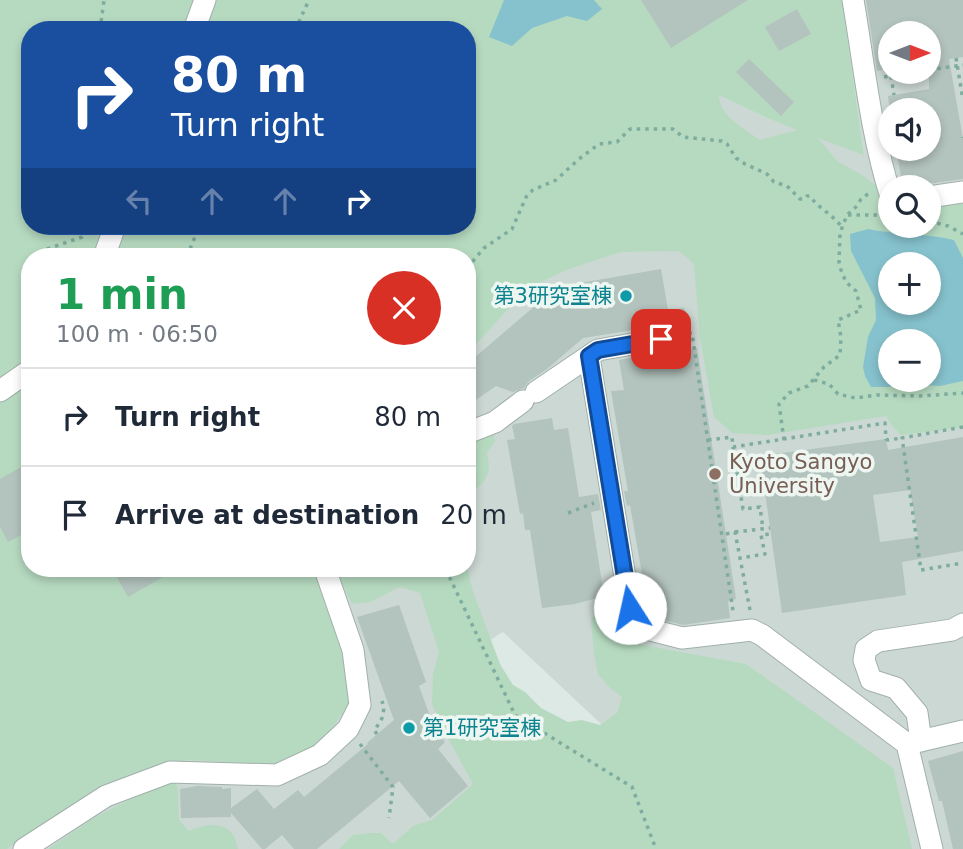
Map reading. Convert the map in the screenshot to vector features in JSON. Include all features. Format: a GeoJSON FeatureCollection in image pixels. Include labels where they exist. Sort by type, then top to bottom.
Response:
{"type":"FeatureCollection","features":[{"type":"Feature","properties":{"kind":"lane"},"geometry":{"type":"LineString","coordinates":[[197,21],[205,0]]}},
{"type":"Feature","properties":{"kind":"lane"},"geometry":{"type":"LineString","coordinates":[[853,0],[885,175]]}},
{"type":"Feature","properties":{"kind":"lane"},"geometry":{"type":"LineString","coordinates":[[941,195],[963,192]]}},
{"type":"Feature","properties":{"kind":"lane"},"geometry":{"type":"LineString","coordinates":[[476,429],[495,422],[598,350],[671,337]]}},
{"type":"Feature","properties":{"kind":"lane"},"geometry":{"type":"LineString","coordinates":[[589,356],[630,608],[647,629],[682,638],[752,623],[762,635],[914,742],[963,731]]}},
{"type":"Feature","properties":{"kind":"lane"},"geometry":{"type":"LineString","coordinates":[[0,391],[21,376]]}},
{"type":"Feature","properties":{"kind":"lane"},"geometry":{"type":"LineString","coordinates":[[24,849],[106,796],[170,772],[277,775],[320,755],[348,729],[360,705],[353,650],[328,577]]}},
{"type":"Feature","properties":{"kind":"lane"},"geometry":{"type":"LineString","coordinates":[[932,849],[914,742],[917,713],[896,688],[871,680],[864,660],[866,649],[878,641],[952,630],[963,624]]}},
{"type":"Feature","properties":{"kind":"path"},"geometry":{"type":"LineString","coordinates":[[101,21],[104,0]]}},
{"type":"Feature","properties":{"kind":"path"},"geometry":{"type":"LineString","coordinates":[[299,21],[309,0]]}},
{"type":"Feature","properties":{"kind":"path"},"geometry":{"type":"LineString","coordinates":[[956,58],[960,65],[963,100]]}},
{"type":"Feature","properties":{"kind":"path"},"geometry":{"type":"LineString","coordinates":[[942,68],[960,65]]}},
{"type":"Feature","properties":{"kind":"path"},"geometry":{"type":"LineString","coordinates":[[867,80],[878,78]]}},
{"type":"Feature","properties":{"kind":"path"},"geometry":{"type":"LineString","coordinates":[[892,84],[894,95]]}},
{"type":"Feature","properties":{"kind":"path"},"geometry":{"type":"LineString","coordinates":[[476,257],[484,248],[512,229],[527,195],[556,180],[599,144],[617,142],[629,129],[673,129],[683,137],[722,141],[736,158],[767,174],[774,182],[787,186],[800,199],[810,196],[841,226]]}},
{"type":"Feature","properties":{"kind":"path"},"geometry":{"type":"LineString","coordinates":[[783,440],[779,404],[789,393],[808,386],[840,355],[838,320],[861,310],[856,291],[846,282],[841,270],[841,226],[861,199],[878,199]]}},
{"type":"Feature","properties":{"kind":"path"},"geometry":{"type":"LineString","coordinates":[[847,215],[878,203]]}},
{"type":"Feature","properties":{"kind":"path"},"geometry":{"type":"LineString","coordinates":[[941,224],[963,234]]}},
{"type":"Feature","properties":{"kind":"path"},"geometry":{"type":"LineString","coordinates":[[50,248],[83,235]]}},
{"type":"Feature","properties":{"kind":"path"},"geometry":{"type":"LineString","coordinates":[[671,313],[677,312],[671,337],[692,333],[734,619],[752,623],[735,532]]}},
{"type":"Feature","properties":{"kind":"path"},"geometry":{"type":"LineString","coordinates":[[814,380],[829,384],[838,394],[855,398],[963,393]]}},
{"type":"Feature","properties":{"kind":"path"},"geometry":{"type":"LineString","coordinates":[[733,447],[885,423],[888,440],[963,427]]}},
{"type":"Feature","properties":{"kind":"path"},"geometry":{"type":"LineString","coordinates":[[708,440],[732,437],[743,509],[760,507],[763,529]]}},
{"type":"Feature","properties":{"kind":"path"},"geometry":{"type":"LineString","coordinates":[[902,438],[922,570],[963,563]]}},
{"type":"Feature","properties":{"kind":"path"},"geometry":{"type":"LineString","coordinates":[[726,534],[770,528]]}},
{"type":"Feature","properties":{"kind":"path"},"geometry":{"type":"LineString","coordinates":[[740,558],[765,554],[761,535],[771,534]]}},
{"type":"Feature","properties":{"kind":"path"},"geometry":{"type":"LineString","coordinates":[[449,577],[515,715],[632,788],[656,849]]}},
{"type":"Feature","properties":{"kind":"path"},"geometry":{"type":"LineString","coordinates":[[377,734],[374,730],[382,721]]}},
{"type":"Feature","properties":{"kind":"path"},"geometry":{"type":"LineString","coordinates":[[348,729],[393,787],[389,818]]}},
{"type":"Feature","properties":{"kind":"shaded area","name":"Kyoto Sangyo University"},"geometry":{"type":"Polygon","coordinates":[[[842,0],[963,0],[963,849],[875,849],[614,736],[503,632],[466,655],[510,849],[0,849],[232,577],[476,577],[476,248],[467,248],[467,235],[476,235],[476,214],[608,39],[765,117],[864,154],[842,0]]]}},
{"type":"Feature","properties":{"kind":"green space"},"geometry":{"type":"Polygon","coordinates":[[[0,0],[842,0],[864,155],[818,138],[837,161],[878,187],[878,238],[941,238],[941,202],[963,204],[963,427],[901,435],[886,416],[768,435],[732,433],[714,417],[700,338],[694,264],[679,251],[620,252],[569,269],[527,288],[476,344],[476,248],[21,248],[21,577],[319,577],[341,639],[349,703],[330,732],[305,757],[272,764],[187,760],[145,772],[38,826],[7,849],[0,849],[0,0]],[[719,95],[728,115],[760,140],[797,130],[719,95]]]}},
{"type":"Feature","properties":{"kind":"green space"},"geometry":{"type":"Polygon","coordinates":[[[493,432],[495,441],[487,453],[488,474],[476,489],[476,439],[493,432]]]}},
{"type":"Feature","properties":{"kind":"green space"},"geometry":{"type":"Polygon","coordinates":[[[340,577],[470,577],[500,664],[513,685],[525,692],[541,708],[568,722],[582,720],[600,725],[617,713],[622,697],[598,674],[591,621],[597,609],[605,608],[615,631],[643,645],[746,664],[893,768],[912,849],[339,849],[353,835],[372,833],[381,833],[393,844],[413,826],[432,820],[473,784],[432,704],[433,674],[439,652],[420,593],[400,587],[370,602],[352,604],[340,577]]]}},
{"type":"Feature","properties":{"kind":"green space"},"geometry":{"type":"Polygon","coordinates":[[[161,783],[176,783],[179,820],[189,831],[213,825],[226,828],[236,840],[238,849],[48,849],[92,819],[161,783]]]}},
{"type":"Feature","properties":{"kind":"water"},"geometry":{"type":"Polygon","coordinates":[[[504,0],[594,0],[602,9],[587,21],[567,16],[532,28],[512,46],[489,37],[504,0]]]}},
{"type":"Feature","properties":{"kind":"water"},"geometry":{"type":"Polygon","coordinates":[[[868,229],[878,230],[878,238],[941,238],[954,240],[963,258],[963,381],[941,386],[941,329],[878,329],[878,387],[871,387],[863,367],[868,337],[876,320],[875,298],[851,251],[850,234],[868,229]]]}},
{"type":"Feature","properties":{"kind":"building"},"geometry":{"type":"Polygon","coordinates":[[[641,0],[748,0],[671,48],[641,0]]]}},
{"type":"Feature","properties":{"kind":"building"},"geometry":{"type":"Polygon","coordinates":[[[866,0],[963,0],[963,57],[949,59],[963,139],[963,179],[941,182],[941,175],[901,175],[898,161],[941,161],[941,98],[888,96],[929,89],[929,84],[942,84],[942,21],[878,21],[877,71],[866,0]]]}},
{"type":"Feature","properties":{"kind":"building"},"geometry":{"type":"Polygon","coordinates":[[[797,9],[811,34],[779,51],[765,27],[797,9]]]}},
{"type":"Feature","properties":{"kind":"building"},"geometry":{"type":"Polygon","coordinates":[[[749,59],[794,102],[781,116],[736,72],[749,59]]]}},
{"type":"Feature","properties":{"kind":"building"},"geometry":{"type":"Polygon","coordinates":[[[661,269],[668,310],[684,308],[691,349],[697,348],[736,599],[728,601],[730,618],[683,625],[663,620],[661,597],[646,597],[630,505],[627,506],[624,491],[628,491],[611,391],[624,390],[619,360],[669,349],[674,337],[671,330],[659,326],[583,338],[529,381],[524,388],[513,392],[496,386],[476,400],[476,356],[557,287],[661,269]]]}},
{"type":"Feature","properties":{"kind":"building"},"geometry":{"type":"Polygon","coordinates":[[[552,418],[554,430],[568,428],[579,497],[598,494],[601,510],[591,512],[604,596],[575,604],[542,608],[530,530],[525,530],[523,513],[520,514],[507,440],[515,439],[512,426],[514,424],[552,418]]]}},
{"type":"Feature","properties":{"kind":"building"},"geometry":{"type":"Polygon","coordinates":[[[963,437],[963,551],[902,562],[906,595],[782,613],[760,456],[886,439],[888,450],[963,437]],[[910,490],[873,495],[880,542],[918,537],[910,490]]]}},
{"type":"Feature","properties":{"kind":"building"},"geometry":{"type":"Polygon","coordinates":[[[21,467],[21,535],[8,542],[0,527],[0,479],[21,467]]]}},
{"type":"Feature","properties":{"kind":"building"},"geometry":{"type":"Polygon","coordinates":[[[117,577],[163,577],[128,597],[117,577]]]}},
{"type":"Feature","properties":{"kind":"building","name":"第1研究室棟"},"geometry":{"type":"Polygon","coordinates":[[[399,605],[426,682],[419,686],[435,730],[445,742],[438,749],[468,786],[430,818],[399,781],[317,849],[294,849],[282,835],[262,849],[231,813],[231,817],[181,818],[180,789],[197,786],[231,788],[231,808],[257,789],[274,809],[298,790],[304,797],[394,720],[357,617],[399,605]]]}},
{"type":"Feature","properties":{"kind":"building"},"geometry":{"type":"Polygon","coordinates":[[[963,751],[963,849],[953,849],[942,801],[939,801],[928,761],[963,751]]]}},
{"type":"Feature","properties":{"kind":"place","name":"第3研究室棟"},"geometry":{"type":"Point","coordinates":[626,296]}},
{"type":"Feature","properties":{"kind":"place","name":"Kyoto Sangyo University"},"geometry":{"type":"Point","coordinates":[715,474]}},
{"type":"Feature","properties":{"kind":"place","name":"第1研究室棟"},"geometry":{"type":"Point","coordinates":[409,728]}},
{"type":"Feature","properties":{"kind":"route"},"geometry":{"type":"LineString","coordinates":[[630,608],[589,356],[598,350],[661,339]]}}]}
